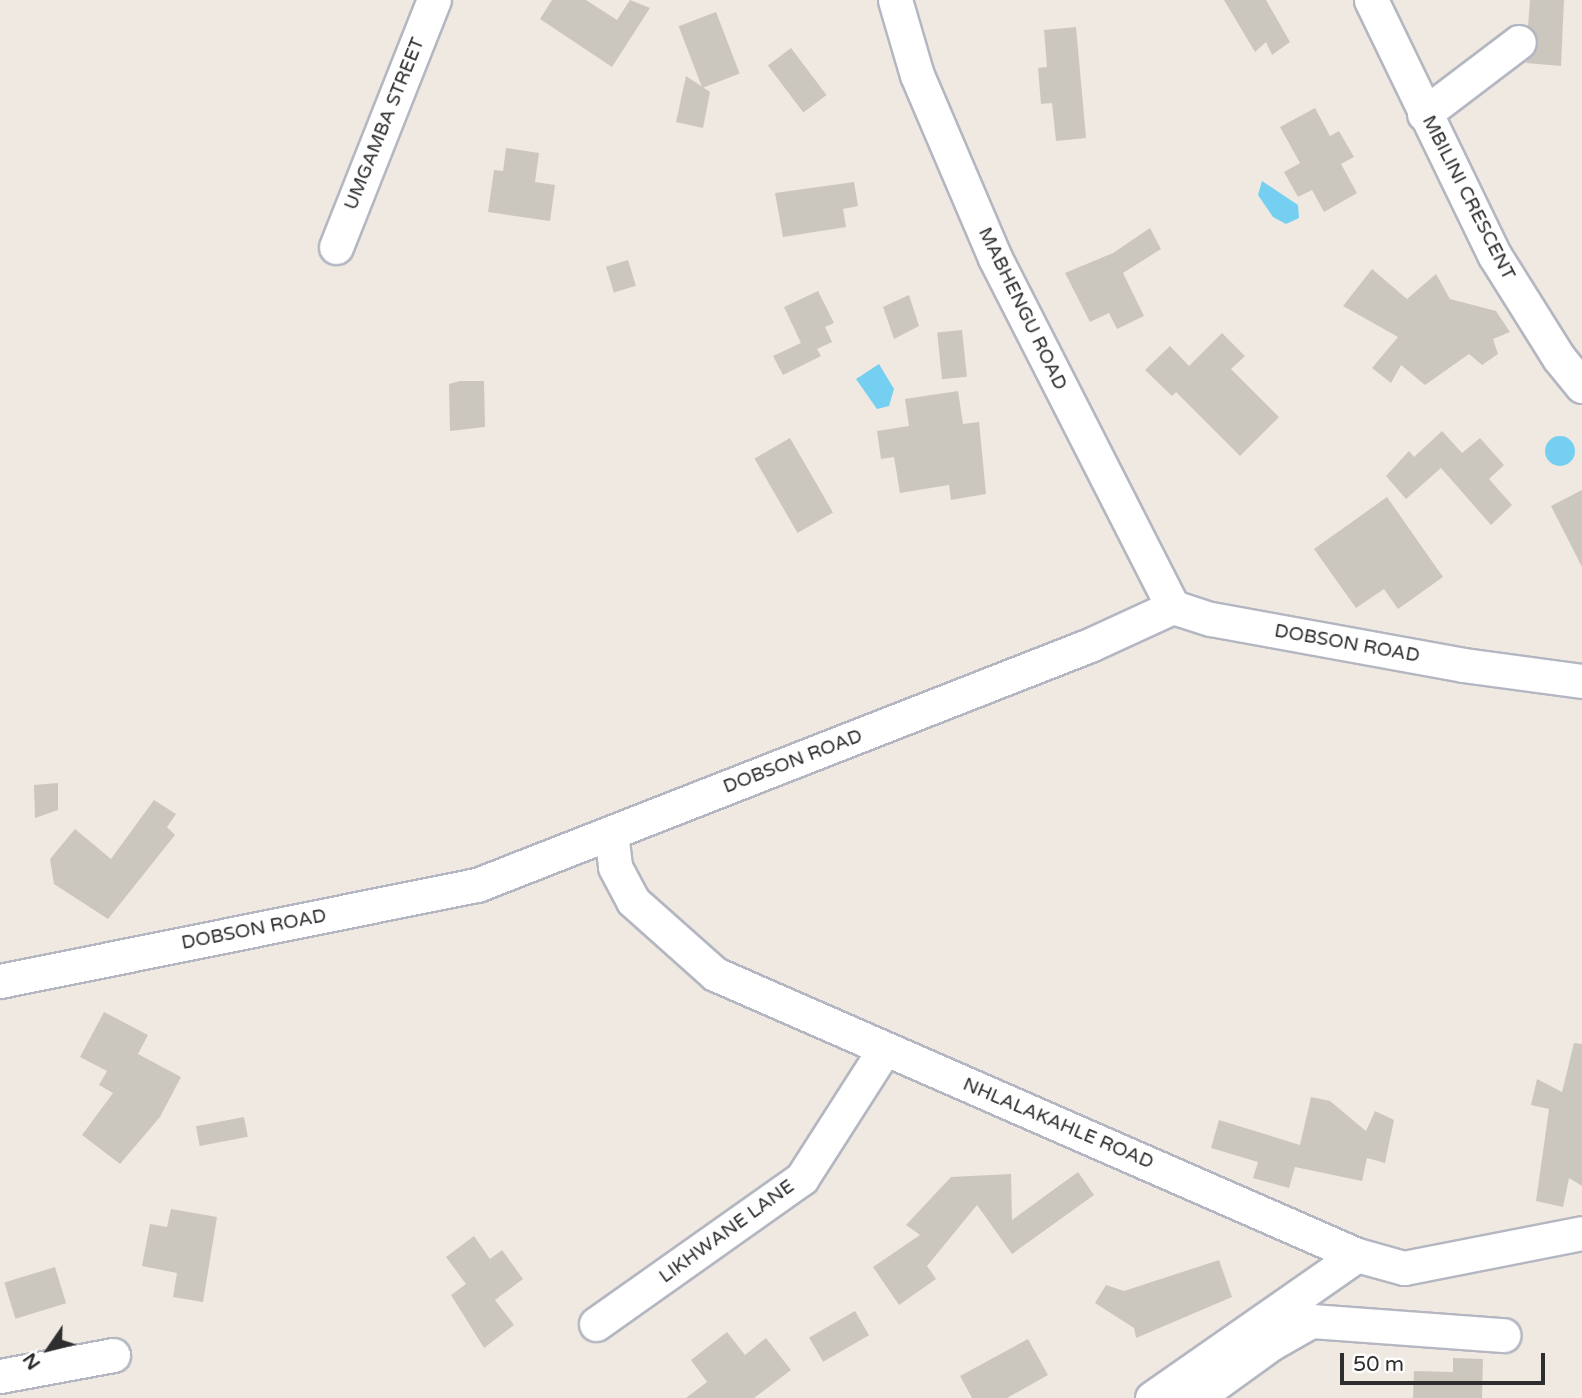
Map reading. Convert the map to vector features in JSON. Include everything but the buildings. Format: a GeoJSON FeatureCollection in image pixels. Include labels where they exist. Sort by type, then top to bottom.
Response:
{"type":"FeatureCollection","features":[{"type":"Feature","properties":{"kind":"street","name":"UMGAMBA STREET"},"geometry":{"type":"LineString","coordinates":[[336,247],[434,0]]}},
{"type":"Feature","properties":{"kind":"street","name":"MABHENGU ROAD"},"geometry":{"type":"LineString","coordinates":[[895,0],[916,75],[995,258],[1173,607]]}},
{"type":"Feature","properties":{"kind":"street","name":"MBILINI CRESCENT"},"geometry":{"type":"LineString","coordinates":[[1371,0],[1495,256],[1559,358],[1582,386]]}},
{"type":"Feature","properties":{"kind":"street"},"geometry":{"type":"LineString","coordinates":[[1424,114],[1519,42]]}},
{"type":"Feature","properties":{"kind":"street","name":"DOBSON ROAD"},"geometry":{"type":"LineString","coordinates":[[0,981],[477,885],[1090,645],[1173,607],[1211,619],[1464,665],[1582,681]]}},
{"type":"Feature","properties":{"kind":"street","name":"NHLALAKAHLE ROAD"},"geometry":{"type":"LineString","coordinates":[[611,833],[615,867],[633,901],[715,974],[1357,1255],[1404,1268],[1582,1233]]}},
{"type":"Feature","properties":{"kind":"street","name":"LIKHWANE LANE"},"geometry":{"type":"LineString","coordinates":[[596,1324],[802,1178],[884,1050]]}},
{"type":"Feature","properties":{"kind":"street"},"geometry":{"type":"LineString","coordinates":[[1152,1398],[1357,1255]]}},
{"type":"Feature","properties":{"kind":"street"},"geometry":{"type":"LineString","coordinates":[[1196,1398],[1272,1343],[1311,1321],[1503,1335]]}},
{"type":"Feature","properties":{"kind":"street"},"geometry":{"type":"LineString","coordinates":[[0,1376],[113,1355]]}},
{"type":"Feature","properties":{"kind":"water"},"geometry":{"type":"Polygon","coordinates":[[[1262,181],[1298,205],[1299,218],[1286,224],[1273,217],[1258,195],[1262,181]]]}},
{"type":"Feature","properties":{"kind":"water"},"geometry":{"type":"Polygon","coordinates":[[[879,364],[894,389],[889,406],[877,409],[856,379],[879,364]]]}},
{"type":"Feature","properties":{"kind":"water"},"geometry":{"type":"Polygon","coordinates":[[[1560,436],[1571,440],[1575,451],[1571,462],[1560,466],[1549,462],[1545,451],[1549,440],[1560,436]]]}}]}
